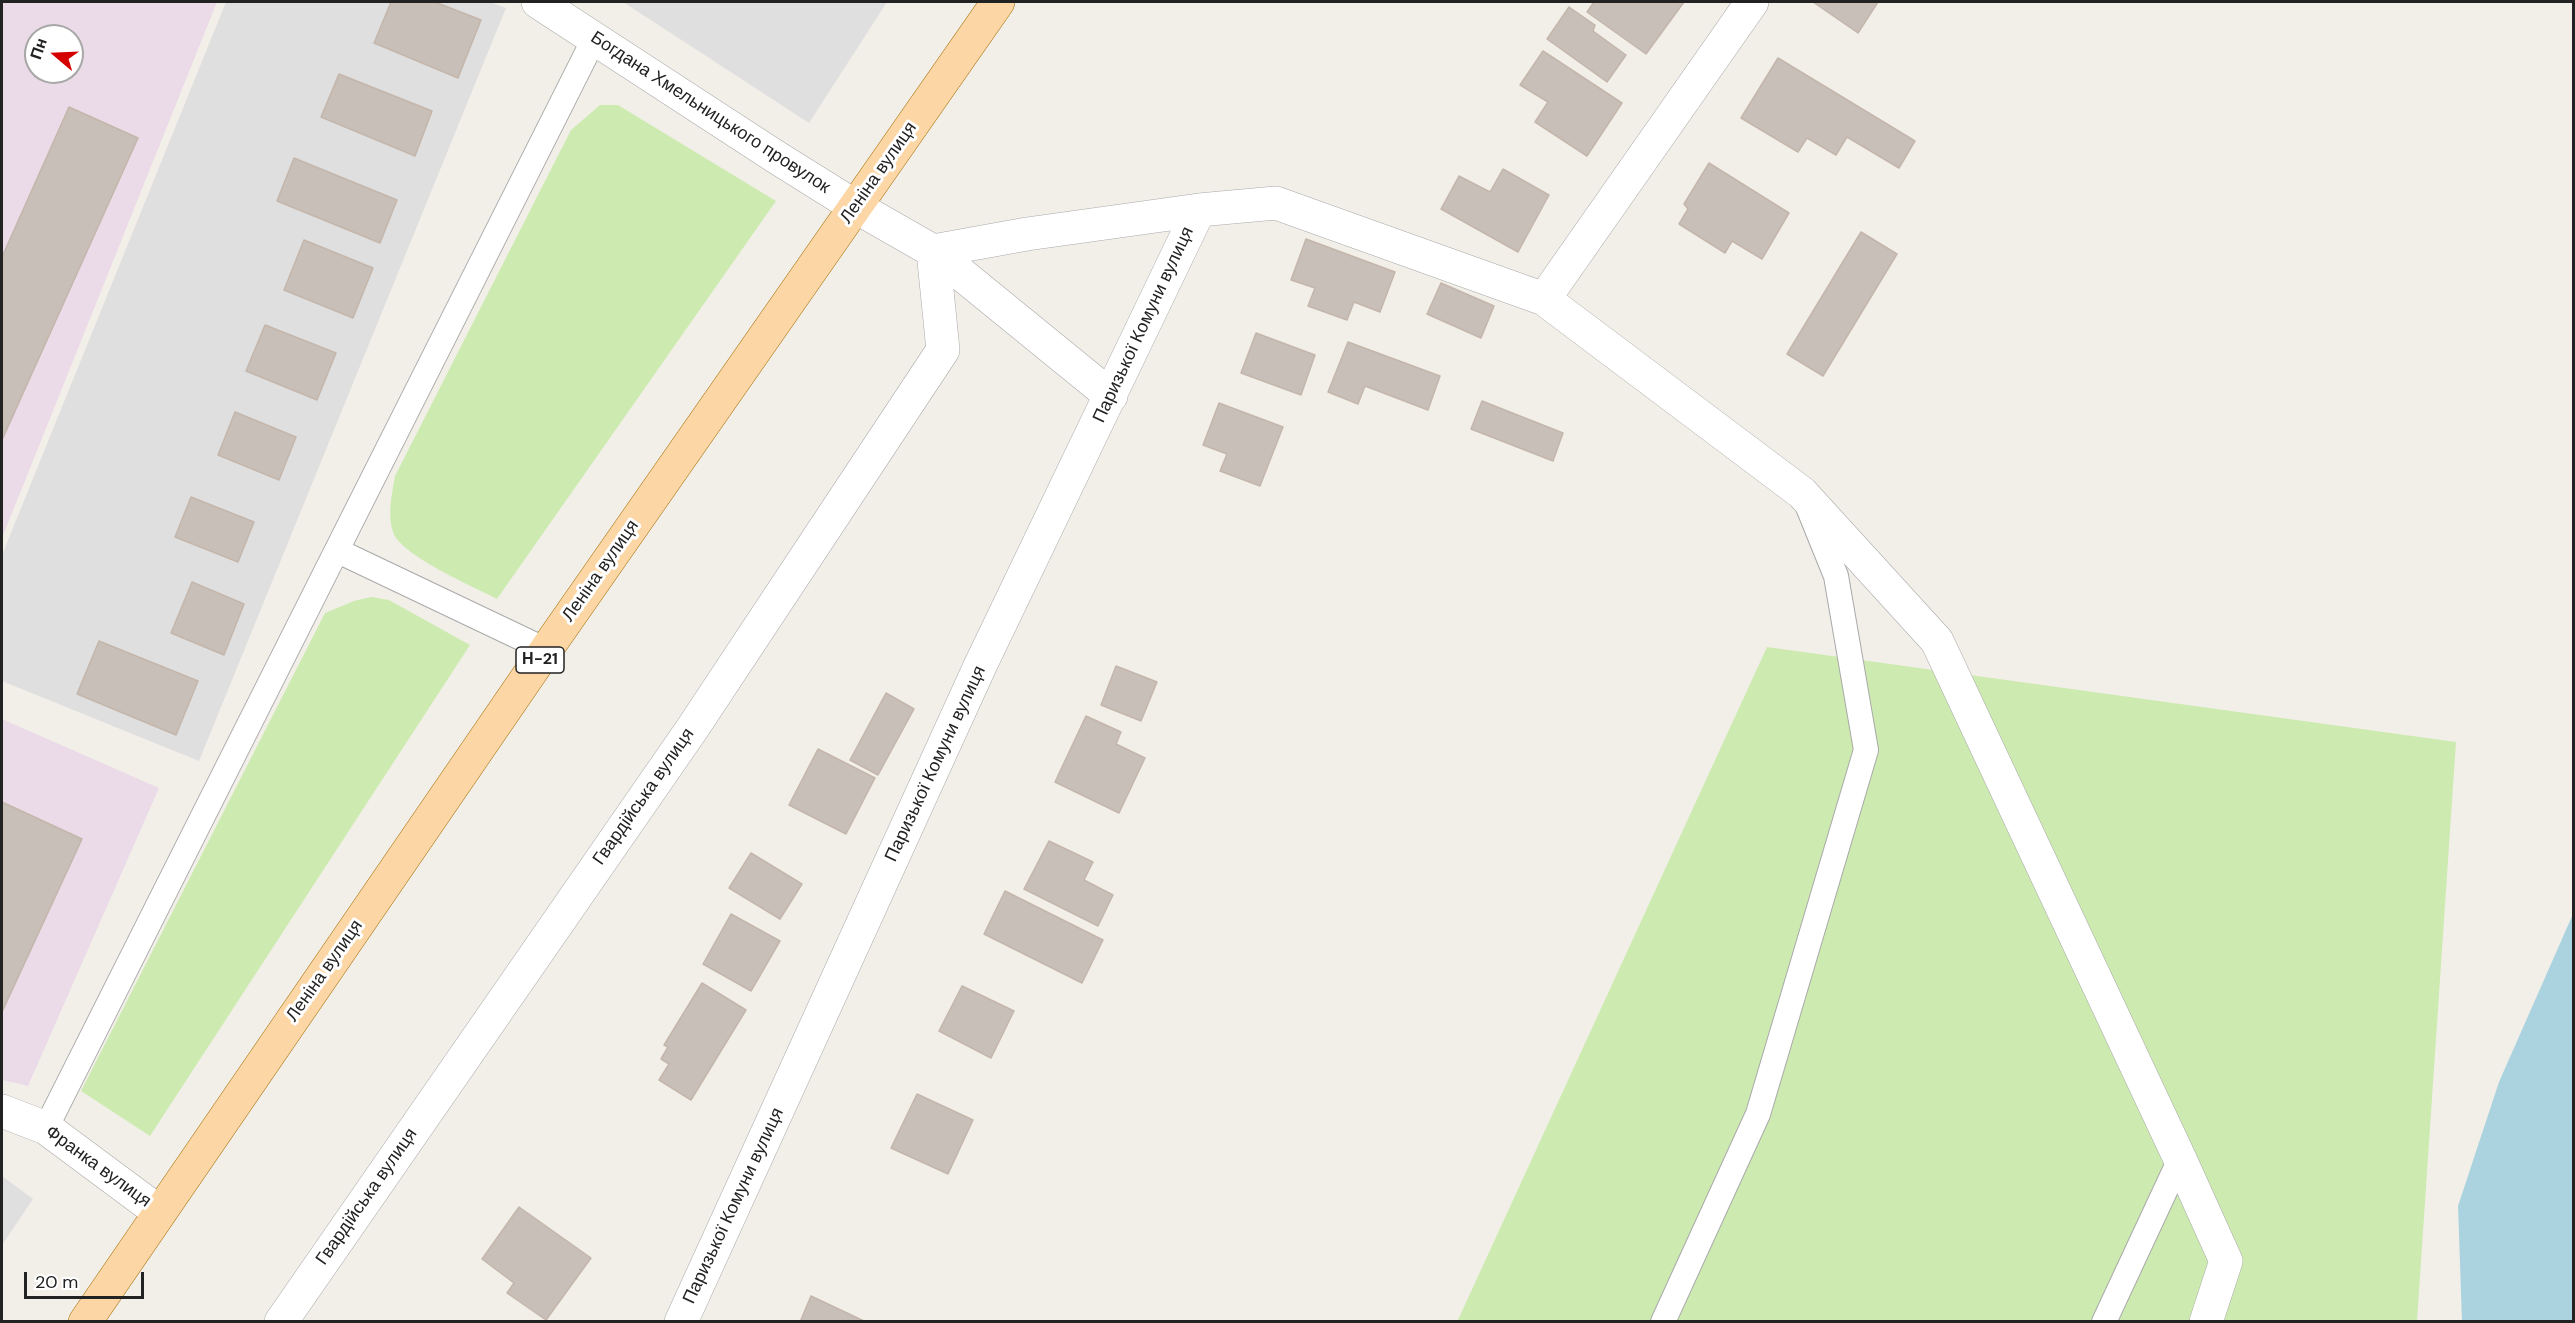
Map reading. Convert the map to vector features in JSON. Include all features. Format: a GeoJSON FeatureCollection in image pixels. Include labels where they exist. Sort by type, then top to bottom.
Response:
{"type":"FeatureCollection","features":[{"type":"Feature","properties":{"kind":"main road","name":"Леніна вулиця"},"geometry":{"type":"LineString","coordinates":[[85,1322],[546,650],[998,2]]}},
{"type":"Feature","properties":{"kind":"street","name":"Богдана Хмельницького провулок"},"geometry":{"type":"LineString","coordinates":[[538,2],[855,207],[933,251],[1111,396]]}},
{"type":"Feature","properties":{"kind":"street"},"geometry":{"type":"LineString","coordinates":[[1544,299],[1752,2]]}},
{"type":"Feature","properties":{"kind":"street"},"geometry":{"type":"LineString","coordinates":[[933,251],[1027,234],[1199,210],[1276,203],[1544,299],[1802,493],[1936,641],[2226,1261],[2206,1322]]}},
{"type":"Feature","properties":{"kind":"street","name":"Паризької Комуни вулиця"},"geometry":{"type":"LineString","coordinates":[[681,1322],[980,666],[1199,210]]}},
{"type":"Feature","properties":{"kind":"street","name":"Гвардійська вулиця"},"geometry":{"type":"LineString","coordinates":[[281,1322],[692,729],[943,350],[933,251]]}},
{"type":"Feature","properties":{"kind":"street","name":"Франка вулиця"},"geometry":{"type":"LineString","coordinates":[[2,1111],[46,1128],[159,1212]]}},
{"type":"Feature","properties":{"kind":"lane"},"geometry":{"type":"LineString","coordinates":[[46,1128],[595,37]]}},
{"type":"Feature","properties":{"kind":"lane"},"geometry":{"type":"LineString","coordinates":[[1663,1322],[1758,1114],[1866,750],[1836,576],[1802,493]]}},
{"type":"Feature","properties":{"kind":"lane"},"geometry":{"type":"LineString","coordinates":[[338,551],[546,650]]}},
{"type":"Feature","properties":{"kind":"lane"},"geometry":{"type":"LineString","coordinates":[[2104,1322],[2180,1159]]}},
{"type":"Feature","properties":{"kind":"shaded area"},"geometry":{"type":"Polygon","coordinates":[[[2,2],[217,2],[2,538],[2,2]]]}},
{"type":"Feature","properties":{"kind":"shaded area"},"geometry":{"type":"Polygon","coordinates":[[[226,2],[489,2],[506,8],[199,761],[2,681],[2,555],[226,2]]]}},
{"type":"Feature","properties":{"kind":"shaded area"},"geometry":{"type":"Polygon","coordinates":[[[623,2],[887,2],[809,123],[623,2]]]}},
{"type":"Feature","properties":{"kind":"shaded area"},"geometry":{"type":"Polygon","coordinates":[[[2,719],[159,788],[28,1086],[2,1080],[2,719]]]}},
{"type":"Feature","properties":{"kind":"shaded area"},"geometry":{"type":"Polygon","coordinates":[[[2,1176],[33,1199],[2,1245],[2,1176]]]}},
{"type":"Feature","properties":{"kind":"green space"},"geometry":{"type":"Polygon","coordinates":[[[600,105],[618,105],[776,201],[497,599],[439,570],[399,541],[393,532],[390,518],[395,476],[571,130],[600,105]]]}},
{"type":"Feature","properties":{"kind":"green space"},"geometry":{"type":"Polygon","coordinates":[[[371,597],[389,600],[470,645],[150,1136],[81,1091],[325,613],[354,601],[371,597]]]}},
{"type":"Feature","properties":{"kind":"green space"},"geometry":{"type":"Polygon","coordinates":[[[1767,647],[2456,742],[2417,1321],[1457,1322],[1767,647]]]}},
{"type":"Feature","properties":{"kind":"water"},"geometry":{"type":"Polygon","coordinates":[[[2573,914],[2573,1321],[2462,1321],[2458,1206],[2499,1082],[2573,914]]]}},
{"type":"Feature","properties":{"kind":"building"},"geometry":{"type":"Polygon","coordinates":[[[391,2],[435,2],[481,20],[458,78],[374,43],[391,2]]]}},
{"type":"Feature","properties":{"kind":"building"},"geometry":{"type":"Polygon","coordinates":[[[1594,2],[1684,2],[1646,54],[1587,12],[1594,2]]]}},
{"type":"Feature","properties":{"kind":"building"},"geometry":{"type":"Polygon","coordinates":[[[1813,2],[1878,2],[1858,33],[1813,2]]]}},
{"type":"Feature","properties":{"kind":"building"},"geometry":{"type":"Polygon","coordinates":[[[1569,7],[1595,25],[1593,31],[1626,55],[1607,82],[1547,39],[1569,7]]]}},
{"type":"Feature","properties":{"kind":"building"},"geometry":{"type":"Polygon","coordinates":[[[1543,51],[1622,103],[1587,156],[1535,122],[1548,102],[1520,85],[1543,51]]]}},
{"type":"Feature","properties":{"kind":"building"},"geometry":{"type":"Polygon","coordinates":[[[1778,58],[1915,141],[1899,168],[1847,137],[1836,155],[1807,138],[1798,152],[1741,118],[1778,58]]]}},
{"type":"Feature","properties":{"kind":"building"},"geometry":{"type":"Polygon","coordinates":[[[339,74],[432,111],[415,156],[321,117],[339,74]]]}},
{"type":"Feature","properties":{"kind":"building"},"geometry":{"type":"Polygon","coordinates":[[[69,107],[138,138],[2,440],[2,257],[69,107]]]}},
{"type":"Feature","properties":{"kind":"building"},"geometry":{"type":"Polygon","coordinates":[[[294,158],[397,200],[380,243],[277,201],[294,158]]]}},
{"type":"Feature","properties":{"kind":"building"},"geometry":{"type":"Polygon","coordinates":[[[1709,163],[1789,213],[1762,259],[1732,241],[1725,253],[1679,224],[1688,209],[1684,204],[1709,163]]]}},
{"type":"Feature","properties":{"kind":"building"},"geometry":{"type":"Polygon","coordinates":[[[1503,169],[1549,195],[1518,252],[1441,209],[1459,176],[1490,192],[1503,169]]]}},
{"type":"Feature","properties":{"kind":"building"},"geometry":{"type":"Polygon","coordinates":[[[1861,232],[1897,254],[1823,376],[1787,354],[1861,232]]]}},
{"type":"Feature","properties":{"kind":"building"},"geometry":{"type":"Polygon","coordinates":[[[1306,239],[1395,272],[1380,312],[1354,302],[1347,320],[1308,306],[1315,288],[1291,280],[1306,239]]]}},
{"type":"Feature","properties":{"kind":"building"},"geometry":{"type":"Polygon","coordinates":[[[304,240],[373,268],[353,318],[284,290],[304,240]]]}},
{"type":"Feature","properties":{"kind":"building"},"geometry":{"type":"Polygon","coordinates":[[[1441,283],[1494,306],[1481,338],[1427,314],[1441,283]]]}},
{"type":"Feature","properties":{"kind":"building"},"geometry":{"type":"Polygon","coordinates":[[[265,325],[336,353],[317,400],[246,371],[265,325]]]}},
{"type":"Feature","properties":{"kind":"building"},"geometry":{"type":"Polygon","coordinates":[[[1256,333],[1315,355],[1301,395],[1241,373],[1256,333]]]}},
{"type":"Feature","properties":{"kind":"building"},"geometry":{"type":"Polygon","coordinates":[[[1348,342],[1440,376],[1428,410],[1365,386],[1358,404],[1328,392],[1348,342]]]}},
{"type":"Feature","properties":{"kind":"building"},"geometry":{"type":"Polygon","coordinates":[[[1482,401],[1563,433],[1553,461],[1471,429],[1482,401]]]}},
{"type":"Feature","properties":{"kind":"building"},"geometry":{"type":"Polygon","coordinates":[[[1219,403],[1283,427],[1260,486],[1220,471],[1227,454],[1203,445],[1219,403]]]}},
{"type":"Feature","properties":{"kind":"building"},"geometry":{"type":"Polygon","coordinates":[[[235,412],[296,437],[279,480],[218,455],[235,412]]]}},
{"type":"Feature","properties":{"kind":"building"},"geometry":{"type":"Polygon","coordinates":[[[191,497],[254,522],[238,562],[175,537],[191,497]]]}},
{"type":"Feature","properties":{"kind":"building"},"geometry":{"type":"Polygon","coordinates":[[[192,582],[244,604],[224,655],[171,633],[192,582]]]}},
{"type":"Feature","properties":{"kind":"building"},"geometry":{"type":"Polygon","coordinates":[[[99,641],[198,681],[176,735],[77,694],[99,641]]]}},
{"type":"Feature","properties":{"kind":"building"},"geometry":{"type":"Polygon","coordinates":[[[1116,666],[1157,682],[1141,721],[1101,705],[1116,666]]]}},
{"type":"Feature","properties":{"kind":"building"},"geometry":{"type":"Polygon","coordinates":[[[886,693],[914,709],[878,775],[850,760],[886,693]]]}},
{"type":"Feature","properties":{"kind":"building"},"geometry":{"type":"Polygon","coordinates":[[[1086,716],[1121,732],[1116,744],[1145,758],[1119,813],[1055,782],[1086,716]]]}},
{"type":"Feature","properties":{"kind":"building"},"geometry":{"type":"Polygon","coordinates":[[[818,749],[875,778],[846,834],[789,805],[818,749]]]}},
{"type":"Feature","properties":{"kind":"building"},"geometry":{"type":"Polygon","coordinates":[[[2,802],[82,839],[2,1012],[2,802]]]}},
{"type":"Feature","properties":{"kind":"building"},"geometry":{"type":"Polygon","coordinates":[[[1049,841],[1093,862],[1084,880],[1113,895],[1098,926],[1024,889],[1049,841]]]}},
{"type":"Feature","properties":{"kind":"building"},"geometry":{"type":"Polygon","coordinates":[[[751,853],[802,884],[780,919],[729,888],[751,853]]]}},
{"type":"Feature","properties":{"kind":"building"},"geometry":{"type":"Polygon","coordinates":[[[1005,891],[1103,940],[1082,983],[984,934],[1005,891]]]}},
{"type":"Feature","properties":{"kind":"building"},"geometry":{"type":"Polygon","coordinates":[[[731,914],[780,941],[751,991],[703,964],[731,914]]]}},
{"type":"Feature","properties":{"kind":"building"},"geometry":{"type":"Polygon","coordinates":[[[702,983],[746,1010],[691,1100],[659,1080],[669,1064],[661,1059],[668,1047],[664,1045],[702,983]]]}},
{"type":"Feature","properties":{"kind":"building"},"geometry":{"type":"Polygon","coordinates":[[[962,986],[1014,1011],[991,1058],[939,1031],[962,986]]]}},
{"type":"Feature","properties":{"kind":"building"},"geometry":{"type":"Polygon","coordinates":[[[917,1094],[973,1120],[948,1174],[891,1148],[917,1094]]]}},
{"type":"Feature","properties":{"kind":"building"},"geometry":{"type":"Polygon","coordinates":[[[519,1207],[591,1258],[546,1320],[507,1293],[514,1283],[482,1259],[519,1207]]]}},
{"type":"Feature","properties":{"kind":"building"},"geometry":{"type":"Polygon","coordinates":[[[811,1296],[866,1322],[800,1322],[811,1296]]]}}]}
